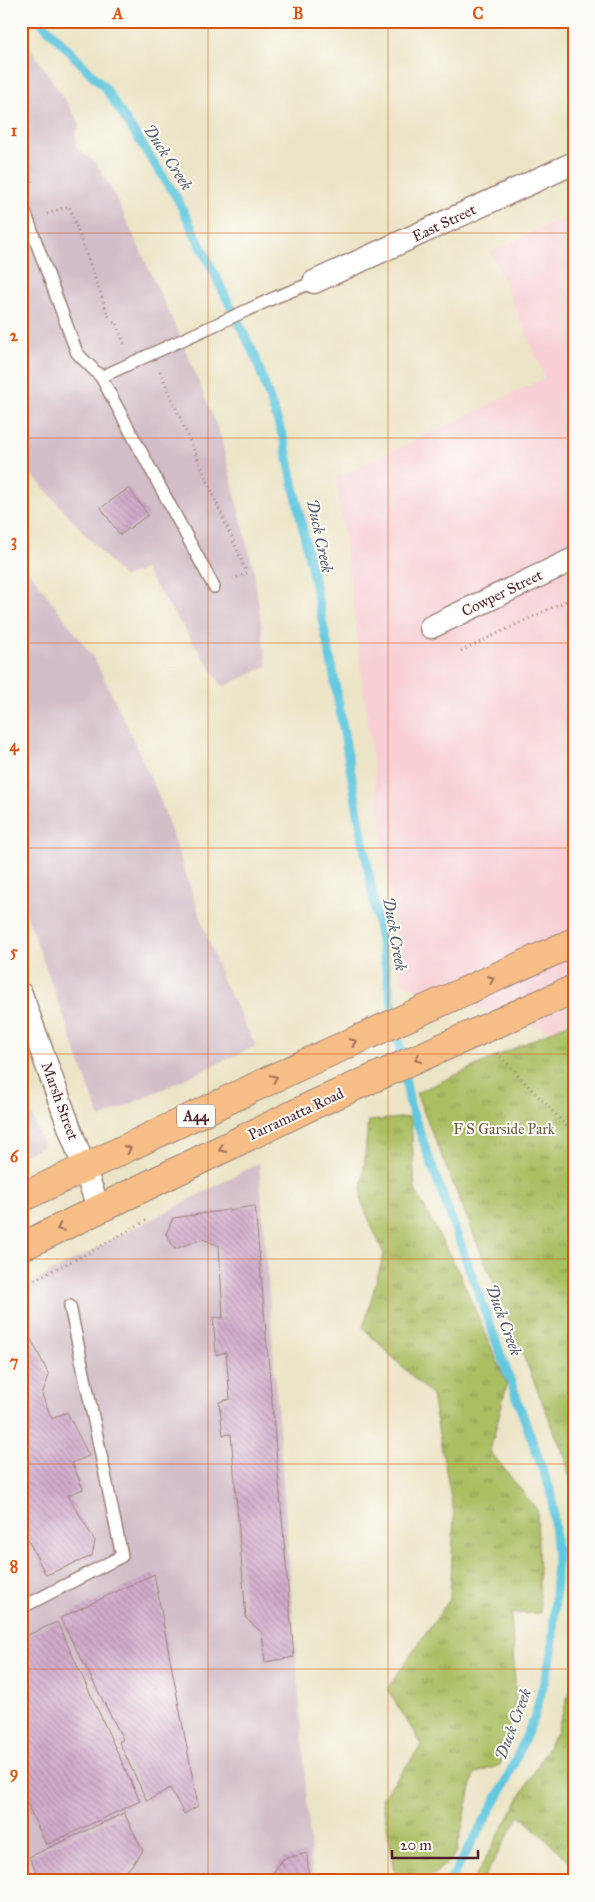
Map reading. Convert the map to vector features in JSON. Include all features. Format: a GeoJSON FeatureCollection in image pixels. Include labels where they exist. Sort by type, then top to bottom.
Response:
{"type":"FeatureCollection","features":[{"type":"Feature","properties":{"kind":"highway","name":"A44"},"geometry":{"type":"LineString","coordinates":[[21,1198],[84,1170],[308,1062],[574,942]]}},
{"type":"Feature","properties":{"kind":"highway","name":"Parramatta Road"},"geometry":{"type":"LineString","coordinates":[[21,1247],[313,1105],[463,1040],[574,989]]}},
{"type":"Feature","properties":{"kind":"street","name":"East Street"},"geometry":{"type":"LineString","coordinates":[[314,282],[574,163]]}},
{"type":"Feature","properties":{"kind":"street","name":"Cowper Street"},"geometry":{"type":"LineString","coordinates":[[431,627],[574,559]]}},
{"type":"Feature","properties":{"kind":"street","name":"Marsh Street"},"geometry":{"type":"LineString","coordinates":[[21,994],[99,1209]]}},
{"type":"Feature","properties":{"kind":"lane"},"geometry":{"type":"LineString","coordinates":[[21,201],[77,353],[101,377],[214,587]]}},
{"type":"Feature","properties":{"kind":"lane"},"geometry":{"type":"LineString","coordinates":[[101,377],[276,296],[314,282]]}},
{"type":"Feature","properties":{"kind":"lane"},"geometry":{"type":"LineString","coordinates":[[21,1608],[122,1556],[70,1306]]}},
{"type":"Feature","properties":{"kind":"path"},"geometry":{"type":"LineString","coordinates":[[461,651],[574,598]]}},
{"type":"Feature","properties":{"kind":"path"},"geometry":{"type":"LineString","coordinates":[[490,1046],[574,1134]]}},
{"type":"Feature","properties":{"kind":"shaded area"},"geometry":{"type":"Polygon","coordinates":[[[21,33],[80,123],[76,133],[76,147],[95,162],[113,191],[178,332],[220,434],[254,571],[267,666],[223,687],[144,569],[124,578],[38,481],[21,467],[21,33]]]}},
{"type":"Feature","properties":{"kind":"shaded area"},"geometry":{"type":"Polygon","coordinates":[[[574,213],[574,1021],[552,1031],[402,984],[336,478],[545,378],[491,252],[574,213]]]}},
{"type":"Feature","properties":{"kind":"shaded area"},"geometry":{"type":"Polygon","coordinates":[[[21,560],[95,660],[122,715],[159,796],[222,979],[256,1046],[100,1118],[21,899],[21,560]]]}},
{"type":"Feature","properties":{"kind":"shaded area"},"geometry":{"type":"Polygon","coordinates":[[[21,1085],[43,1146],[21,1156],[21,1085]]]}},
{"type":"Feature","properties":{"kind":"shaded area"},"geometry":{"type":"Polygon","coordinates":[[[259,1163],[313,1881],[24,1881],[21,1875],[21,1288],[259,1163]]]}},
{"type":"Feature","properties":{"kind":"green space","name":"F S Garside Park"},"geometry":{"type":"Polygon","coordinates":[[[574,1021],[574,1498],[566,1460],[416,1093],[574,1021]]]}},
{"type":"Feature","properties":{"kind":"green space"},"geometry":{"type":"Polygon","coordinates":[[[411,1117],[415,1190],[460,1275],[507,1384],[490,1451],[537,1510],[540,1613],[511,1614],[516,1699],[500,1765],[474,1774],[456,1854],[427,1881],[397,1881],[382,1798],[422,1745],[387,1689],[450,1599],[454,1514],[432,1396],[363,1328],[384,1254],[361,1201],[368,1121],[411,1117]]]}},
{"type":"Feature","properties":{"kind":"green space"},"geometry":{"type":"Polygon","coordinates":[[[574,1669],[574,1866],[520,1815],[482,1881],[473,1881],[557,1731],[571,1687],[574,1669]]]}},
{"type":"Feature","properties":{"kind":"building"},"geometry":{"type":"Polygon","coordinates":[[[129,488],[148,515],[120,535],[101,508],[129,488]]]}},
{"type":"Feature","properties":{"kind":"building"},"geometry":{"type":"Polygon","coordinates":[[[255,1206],[294,1657],[265,1662],[262,1633],[246,1618],[231,1434],[223,1435],[219,1402],[230,1399],[226,1352],[216,1355],[213,1317],[223,1318],[219,1246],[203,1239],[175,1249],[166,1234],[173,1218],[255,1206]]]}},
{"type":"Feature","properties":{"kind":"building"},"geometry":{"type":"Polygon","coordinates":[[[21,1319],[49,1375],[42,1395],[52,1419],[67,1412],[89,1456],[72,1463],[83,1489],[68,1495],[95,1541],[92,1556],[46,1575],[21,1526],[21,1319]]]}},
{"type":"Feature","properties":{"kind":"building"},"geometry":{"type":"Polygon","coordinates":[[[154,1574],[198,1806],[184,1814],[170,1788],[147,1801],[119,1742],[123,1739],[60,1618],[154,1574]]]}},
{"type":"Feature","properties":{"kind":"building"},"geometry":{"type":"Polygon","coordinates":[[[57,1622],[140,1801],[46,1845],[21,1790],[21,1638],[57,1622]]]}},
{"type":"Feature","properties":{"kind":"building"},"geometry":{"type":"Polygon","coordinates":[[[124,1813],[143,1851],[119,1881],[41,1881],[29,1857],[124,1813]]]}},
{"type":"Feature","properties":{"kind":"building"},"geometry":{"type":"Polygon","coordinates":[[[307,1853],[309,1881],[267,1881],[283,1859],[307,1853]]]}},
{"type":"Feature","properties":{"kind":"waterway","name":"Duck Creek"},"geometry":{"type":"LineString","coordinates":[[40,21],[105,88],[177,198],[255,356],[284,440],[332,666],[410,1105],[552,1495],[557,1560],[552,1653],[534,1718],[505,1784],[450,1881]]}}]}
